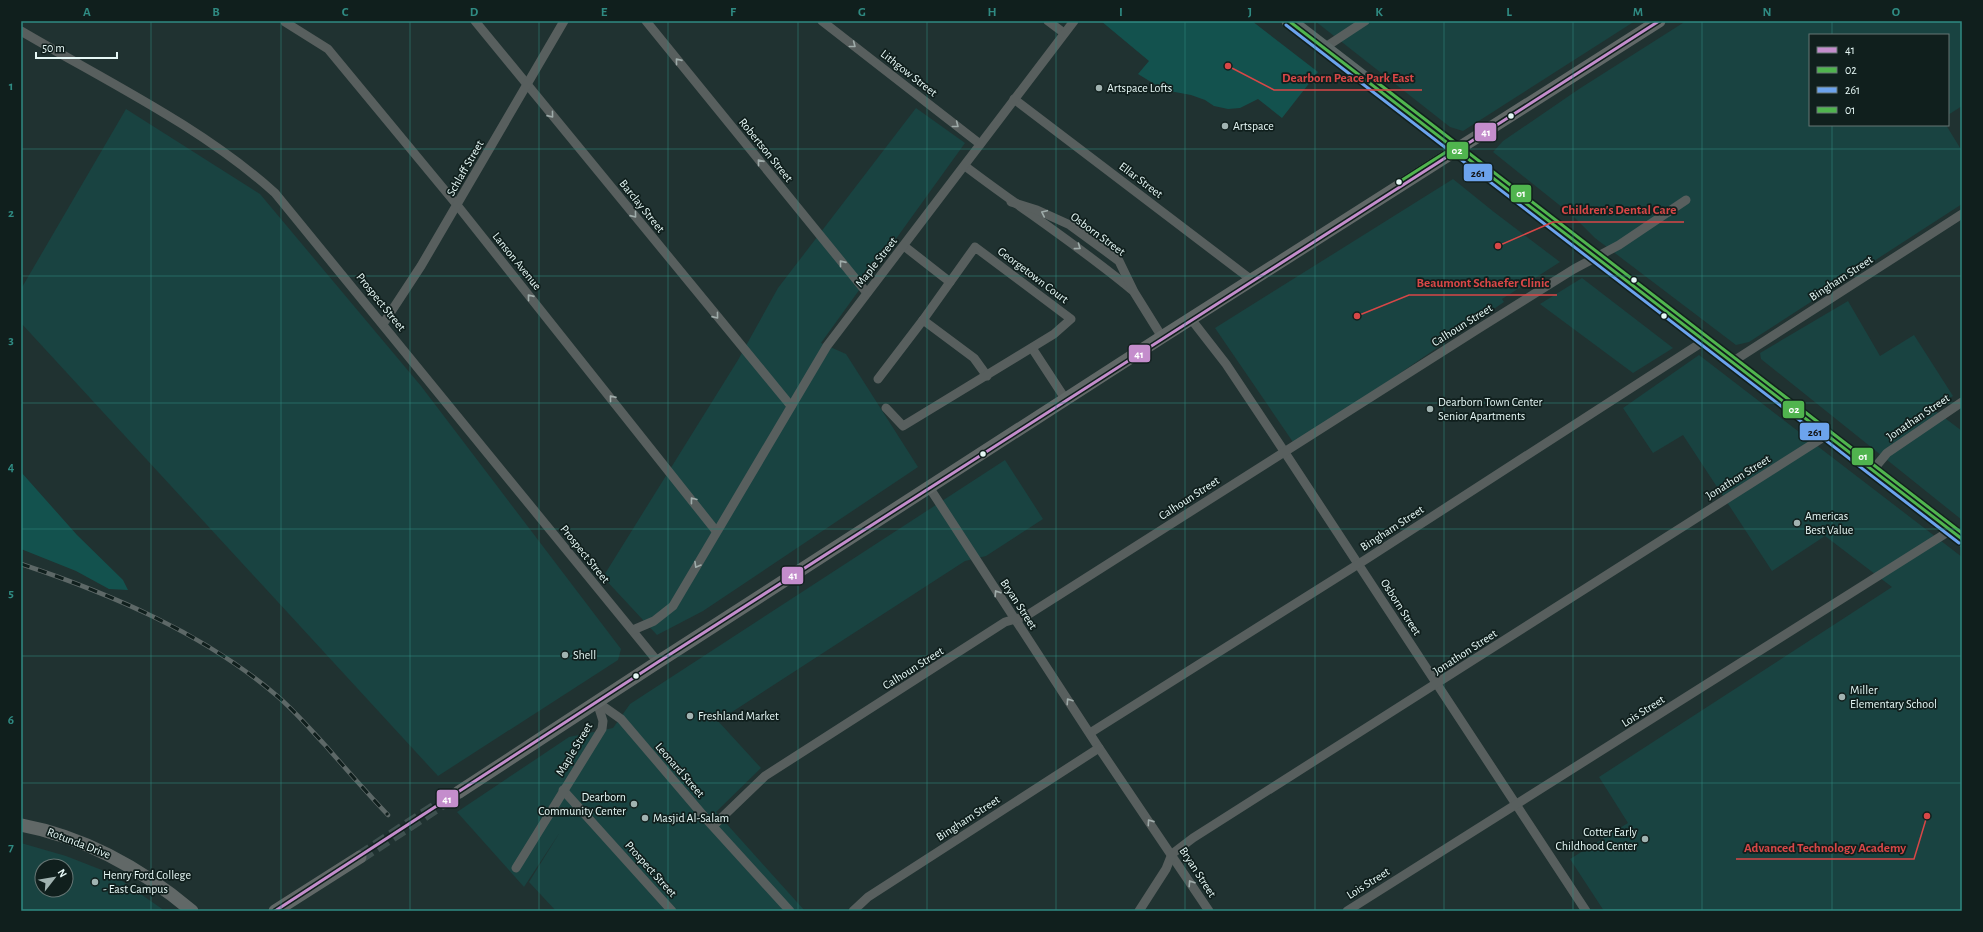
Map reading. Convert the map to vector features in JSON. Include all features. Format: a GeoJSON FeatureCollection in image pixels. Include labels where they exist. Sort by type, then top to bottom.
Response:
{"type":"FeatureCollection","features":[{"type":"Feature","properties":{"kind":"main road"},"geometry":{"type":"LineString","coordinates":[[1289,21],[1956,535]]}},
{"type":"Feature","properties":{"kind":"main road"},"geometry":{"type":"LineString","coordinates":[[459,792],[1162,337],[1253,281],[1659,21]]}},
{"type":"Feature","properties":{"kind":"main road","name":"Rotunda Drive"},"geometry":{"type":"LineString","coordinates":[[21,825],[40,828],[78,841],[115,857],[149,878],[192,911]]}},
{"type":"Feature","properties":{"kind":"main road"},"geometry":{"type":"LineString","coordinates":[[275,911],[360,857]]}},
{"type":"Feature","properties":{"kind":"street","name":"Lanson Avenue"},"geometry":{"type":"LineString","coordinates":[[286,21],[285,22],[328,49],[457,205],[716,531]]}},
{"type":"Feature","properties":{"kind":"street","name":"Barclay Street"},"geometry":{"type":"LineString","coordinates":[[475,21],[790,406]]}},
{"type":"Feature","properties":{"kind":"street","name":"Schlaff Street"},"geometry":{"type":"LineString","coordinates":[[383,324],[422,266],[564,21]]}},
{"type":"Feature","properties":{"kind":"street","name":"Robertson Street"},"geometry":{"type":"LineString","coordinates":[[646,21],[867,293]]}},
{"type":"Feature","properties":{"kind":"street","name":"Lithgow Street"},"geometry":{"type":"LineString","coordinates":[[822,21],[980,144]]}},
{"type":"Feature","properties":{"kind":"street"},"geometry":{"type":"LineString","coordinates":[[1048,21],[1064,33]]}},
{"type":"Feature","properties":{"kind":"street","name":"Maple Street"},"geometry":{"type":"LineString","coordinates":[[633,630],[654,621],[673,606],[826,346],[904,246],[1074,21]]}},
{"type":"Feature","properties":{"kind":"street"},"geometry":{"type":"LineString","coordinates":[[1324,48],[1365,21]]}},
{"type":"Feature","properties":{"kind":"street","name":"Prospect Street"},"geometry":{"type":"LineString","coordinates":[[21,31],[45,43],[188,128],[260,180],[289,209],[658,662]]}},
{"type":"Feature","properties":{"kind":"street","name":"Ellar Street"},"geometry":{"type":"LineString","coordinates":[[1014,99],[1253,281]]}},
{"type":"Feature","properties":{"kind":"street","name":"Osborn Street"},"geometry":{"type":"LineString","coordinates":[[965,166],[1011,202],[1079,248],[1134,292]]}},
{"type":"Feature","properties":{"kind":"street","name":"Calhoun Street"},"geometry":{"type":"LineString","coordinates":[[713,826],[764,776],[1005,622],[1026,616],[1284,451],[1574,270],[1619,245],[1686,200]]}},
{"type":"Feature","properties":{"kind":"street","name":"Osborn Street"},"geometry":{"type":"LineString","coordinates":[[1011,202],[1037,210],[1070,225],[1119,261],[1134,292],[1162,337]]}},
{"type":"Feature","properties":{"kind":"street","name":"Bingham Street"},"geometry":{"type":"LineString","coordinates":[[1732,362],[1962,214]]}},
{"type":"Feature","properties":{"kind":"street"},"geometry":{"type":"LineString","coordinates":[[904,246],[950,282]]}},
{"type":"Feature","properties":{"kind":"street","name":"Georgetown Court"},"geometry":{"type":"LineString","coordinates":[[878,379],[923,320],[975,247],[1071,319],[1054,334],[903,426],[886,408]]}},
{"type":"Feature","properties":{"kind":"street","name":"Osborn Street"},"geometry":{"type":"LineString","coordinates":[[1192,319],[1226,364],[1284,451],[1586,911]]}},
{"type":"Feature","properties":{"kind":"street"},"geometry":{"type":"LineString","coordinates":[[923,320],[974,358],[987,376]]}},
{"type":"Feature","properties":{"kind":"street","name":"Bingham Street"},"geometry":{"type":"LineString","coordinates":[[1090,733],[1358,564],[1704,341]]}},
{"type":"Feature","properties":{"kind":"street"},"geometry":{"type":"LineString","coordinates":[[1032,348],[1066,400]]}},
{"type":"Feature","properties":{"kind":"street","name":"Jonathan Street"},"geometry":{"type":"LineString","coordinates":[[1872,471],[1887,453],[1962,402]]}},
{"type":"Feature","properties":{"kind":"street","name":"Jonathon Street"},"geometry":{"type":"LineString","coordinates":[[1139,911],[1166,868],[1172,854],[1194,838],[1827,435]]}},
{"type":"Feature","properties":{"kind":"street","name":"Bryan Street"},"geometry":{"type":"LineString","coordinates":[[929,487],[1014,620],[1209,911]]}},
{"type":"Feature","properties":{"kind":"street","name":"Lois Street"},"geometry":{"type":"LineString","coordinates":[[1347,911],[1956,535]]}},
{"type":"Feature","properties":{"kind":"street","name":"Maple Street"},"geometry":{"type":"LineString","coordinates":[[516,868],[602,729],[603,721],[597,702]]}},
{"type":"Feature","properties":{"kind":"street","name":"Leonard Street"},"geometry":{"type":"LineString","coordinates":[[597,702],[621,719],[713,826],[790,911]]}},
{"type":"Feature","properties":{"kind":"street","name":"Bingham Street"},"geometry":{"type":"LineString","coordinates":[[853,911],[868,897],[1099,748]]}},
{"type":"Feature","properties":{"kind":"street","name":"Prospect Street"},"geometry":{"type":"LineString","coordinates":[[563,790],[672,911]]}},
{"type":"Feature","properties":{"kind":"shaded area"},"geometry":{"type":"Polygon","coordinates":[[[1101,21],[1252,21],[1318,72],[1282,118],[1258,99],[1240,108],[1228,109],[1214,106],[1205,100],[1191,95],[1164,90],[1138,74],[1149,61],[1101,21]]]}},
{"type":"Feature","properties":{"kind":"shaded area"},"geometry":{"type":"Polygon","coordinates":[[[1315,21],[1635,21],[1463,131],[1450,127],[1315,21]]]}},
{"type":"Feature","properties":{"kind":"shaded area"},"geometry":{"type":"Polygon","coordinates":[[[1686,21],[1962,21],[1962,106],[1949,114],[1949,34],[1809,34],[1809,126],[1947,126],[1962,151],[1962,204],[1749,342],[1736,345],[1595,238],[1573,216],[1493,152],[1503,141],[1579,89],[1686,21]]]}},
{"type":"Feature","properties":{"kind":"shaded area"},"geometry":{"type":"Polygon","coordinates":[[[916,108],[965,143],[821,343],[846,354],[918,467],[703,611],[657,635],[603,577],[738,360],[778,288],[916,108]]]}},
{"type":"Feature","properties":{"kind":"shaded area"},"geometry":{"type":"Polygon","coordinates":[[[126,109],[260,194],[421,386],[621,649],[618,660],[438,776],[21,323],[21,289],[126,109]]]}},
{"type":"Feature","properties":{"kind":"shaded area"},"geometry":{"type":"Polygon","coordinates":[[[1453,179],[1560,262],[1502,299],[1504,302],[1295,445],[1215,328],[1453,179]]]}},
{"type":"Feature","properties":{"kind":"shaded area"},"geometry":{"type":"Polygon","coordinates":[[[1582,278],[1673,348],[1633,373],[1540,304],[1582,278]]]}},
{"type":"Feature","properties":{"kind":"shaded area"},"geometry":{"type":"Polygon","coordinates":[[[1848,301],[1880,356],[1914,335],[1953,396],[1933,409],[1962,431],[1962,520],[1761,359],[1760,353],[1848,301]]]}},
{"type":"Feature","properties":{"kind":"shaded area"},"geometry":{"type":"Polygon","coordinates":[[[1699,355],[1962,557],[1962,911],[1604,911],[1570,859],[1628,823],[1599,777],[1892,587],[1825,536],[1772,571],[1683,435],[1653,453],[1623,408],[1699,355]]]}},
{"type":"Feature","properties":{"kind":"shaded area"},"geometry":{"type":"Polygon","coordinates":[[[1005,460],[1043,519],[986,556],[965,561],[718,721],[761,768],[716,812],[805,911],[556,911],[529,882],[560,832],[524,887],[457,812],[569,737],[613,728],[630,704],[1005,460]]]}},
{"type":"Feature","properties":{"kind":"shaded area"},"geometry":{"type":"Polygon","coordinates":[[[21,472],[77,535],[123,580],[128,590],[109,589],[76,571],[21,549],[21,472]]]}},
{"type":"Feature","properties":{"kind":"shaded area","name":"Henry Ford College - East Campus"},"geometry":{"type":"Polygon","coordinates":[[[21,843],[71,858],[34,858],[34,898],[74,898],[74,859],[112,874],[165,911],[21,911],[21,843]]]}},
{"type":"Feature","properties":{"kind":"tunnel"},"geometry":{"type":"LineString","coordinates":[[360,857],[459,792]]}},
{"type":"Feature","properties":{"kind":"railway"},"geometry":{"type":"LineString","coordinates":[[21,564],[89,588],[122,602],[187,634],[248,673],[276,695],[295,713],[388,815]]}},
{"type":"Feature","properties":{"kind":"transit line","name":"02"},"geometry":{"type":"LineString","coordinates":[[1289,21],[1962,539]]}},
{"type":"Feature","properties":{"kind":"transit line","name":"41"},"geometry":{"type":"LineString","coordinates":[[275,911],[658,662],[1659,21]]}},
{"type":"Feature","properties":{"kind":"transit line","name":"261"},"geometry":{"type":"LineString","coordinates":[[1286,25],[1959,543]]}},
{"type":"Feature","properties":{"kind":"transit line","name":"01"},"geometry":{"type":"LineString","coordinates":[[1374,80],[1962,533]]}},
{"type":"Feature","properties":{"kind":"transit line","name":"01"},"geometry":{"type":"LineString","coordinates":[[1399,182],[1454,147]]}},
{"type":"Feature","properties":{"kind":"place","name":"Dearborn Peace Park East"},"geometry":{"type":"Point","coordinates":[1228,66]}},
{"type":"Feature","properties":{"kind":"place","name":"Artspace Lofts"},"geometry":{"type":"Point","coordinates":[1099,88]}},
{"type":"Feature","properties":{"kind":"place","name":"Artspace"},"geometry":{"type":"Point","coordinates":[1225,126]}},
{"type":"Feature","properties":{"kind":"place","name":"Children's Dental Care"},"geometry":{"type":"Point","coordinates":[1498,246]}},
{"type":"Feature","properties":{"kind":"place","name":"Beaumont Schaefer Clinic"},"geometry":{"type":"Point","coordinates":[1357,316]}},
{"type":"Feature","properties":{"kind":"place","name":"Dearborn Town Center Senior Apartments"},"geometry":{"type":"Point","coordinates":[1430,409]}},
{"type":"Feature","properties":{"kind":"place","name":"Americas Best Value"},"geometry":{"type":"Point","coordinates":[1797,523]}},
{"type":"Feature","properties":{"kind":"place","name":"Shell"},"geometry":{"type":"Point","coordinates":[565,655]}},
{"type":"Feature","properties":{"kind":"place","name":"Miller Elementary School"},"geometry":{"type":"Point","coordinates":[1842,697]}},
{"type":"Feature","properties":{"kind":"place","name":"Freshland Market"},"geometry":{"type":"Point","coordinates":[690,716]}},
{"type":"Feature","properties":{"kind":"place","name":"Dearborn Community Center"},"geometry":{"type":"Point","coordinates":[634,804]}},
{"type":"Feature","properties":{"kind":"place","name":"Advanced Technology Academy"},"geometry":{"type":"Point","coordinates":[1927,816]}},
{"type":"Feature","properties":{"kind":"place","name":"Masjid Al-Salam"},"geometry":{"type":"Point","coordinates":[645,818]}},
{"type":"Feature","properties":{"kind":"place","name":"Cotter Early Childhood Center"},"geometry":{"type":"Point","coordinates":[1645,839]}},
{"type":"Feature","properties":{"kind":"place","name":"Henry Ford College - East Campus"},"geometry":{"type":"Point","coordinates":[95,882]}}]}
